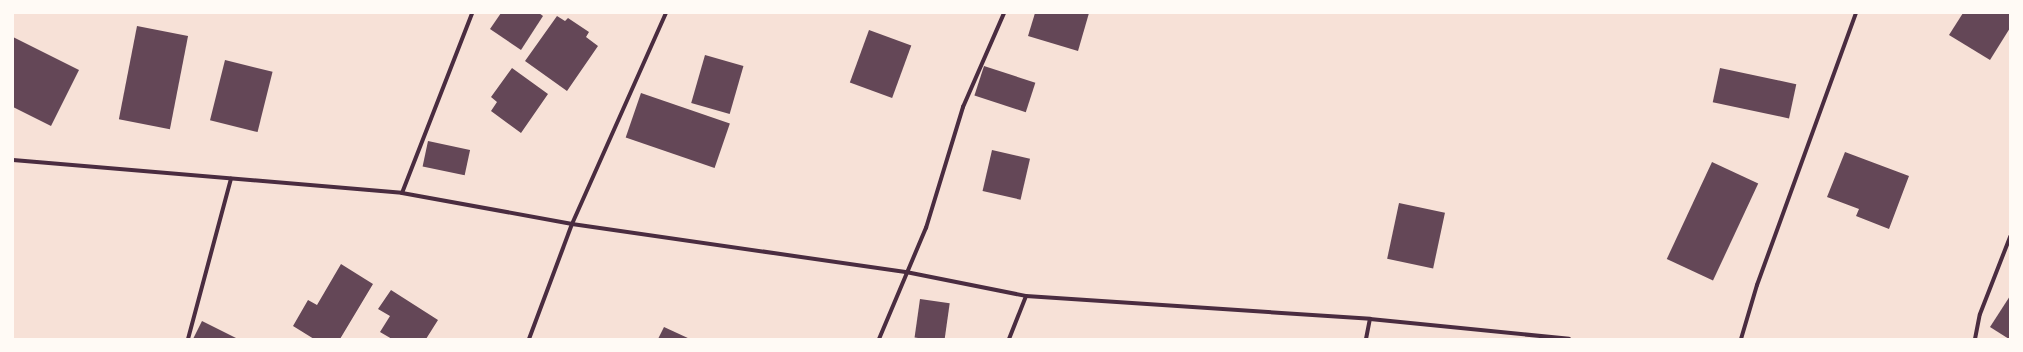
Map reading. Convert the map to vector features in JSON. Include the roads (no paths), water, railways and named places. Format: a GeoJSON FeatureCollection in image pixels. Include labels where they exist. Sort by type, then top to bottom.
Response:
{"type":"FeatureCollection","features":[{"type":"Feature","properties":{"kind":"street"},"geometry":{"type":"LineString","coordinates":[[402,194],[472,13]]}},
{"type":"Feature","properties":{"kind":"street"},"geometry":{"type":"LineString","coordinates":[[529,339],[572,224],[666,13]]}},
{"type":"Feature","properties":{"kind":"street"},"geometry":{"type":"LineString","coordinates":[[879,339],[906,272],[929,221],[963,107],[1004,13]]}},
{"type":"Feature","properties":{"kind":"street"},"geometry":{"type":"LineString","coordinates":[[1741,339],[1757,285],[1856,13]]}},
{"type":"Feature","properties":{"kind":"street"},"geometry":{"type":"LineString","coordinates":[[13,160],[402,194],[572,224],[906,272],[1026,296],[1370,319],[1569,339]]}},
{"type":"Feature","properties":{"kind":"street"},"geometry":{"type":"LineString","coordinates":[[188,339],[231,179]]}},
{"type":"Feature","properties":{"kind":"street"},"geometry":{"type":"LineString","coordinates":[[1975,339],[1980,314],[2010,237]]}},
{"type":"Feature","properties":{"kind":"street"},"geometry":{"type":"LineString","coordinates":[[1009,339],[1026,296]]}},
{"type":"Feature","properties":{"kind":"street"},"geometry":{"type":"LineString","coordinates":[[1366,339],[1370,319]]}}]}
